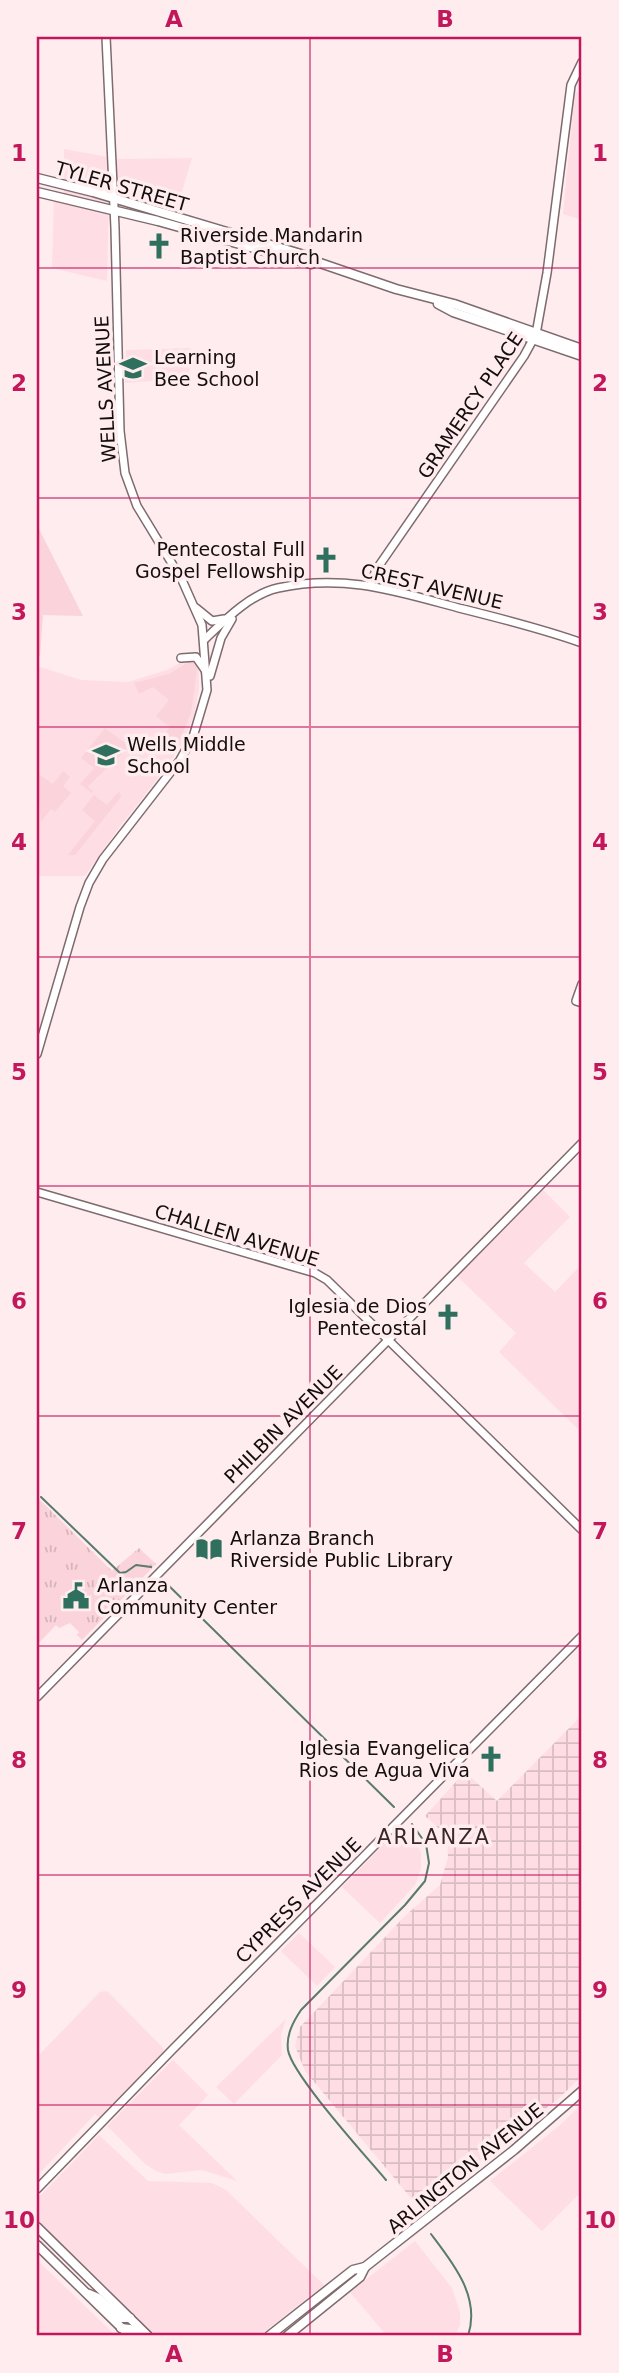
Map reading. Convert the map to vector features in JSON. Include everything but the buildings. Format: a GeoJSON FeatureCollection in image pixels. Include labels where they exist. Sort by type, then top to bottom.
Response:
{"type":"FeatureCollection","features":[{"type":"Feature","properties":{"kind":"main road","name":"TYLER STREET"},"geometry":{"type":"LineString","coordinates":[[37,178],[314,258],[317,262],[454,304],[582,356]]}},
{"type":"Feature","properties":{"kind":"main road"},"geometry":{"type":"LineString","coordinates":[[93,192],[106,189],[111,180]]}},
{"type":"Feature","properties":{"kind":"main road","name":"TYLER STREET"},"geometry":{"type":"LineString","coordinates":[[37,192],[114,210],[311,264],[317,262]]}},
{"type":"Feature","properties":{"kind":"main road","name":"TYLER STREET"},"geometry":{"type":"LineString","coordinates":[[534,337],[582,349]]}},
{"type":"Feature","properties":{"kind":"main road","name":"ARLINGTON AVENUE"},"geometry":{"type":"LineString","coordinates":[[269,2336],[353,2270],[365,2267],[514,2150],[582,2091]]}},
{"type":"Feature","properties":{"kind":"main road"},"geometry":{"type":"LineString","coordinates":[[37,2227],[148,2336]]}},
{"type":"Feature","properties":{"kind":"main road"},"geometry":{"type":"LineString","coordinates":[[37,2245],[130,2336]]}},
{"type":"Feature","properties":{"kind":"main road","name":"ARLINGTON AVENUE"},"geometry":{"type":"LineString","coordinates":[[287,2336],[360,2277],[365,2267]]}},
{"type":"Feature","properties":{"kind":"main road"},"geometry":{"type":"LineString","coordinates":[[312,2315],[334,2293],[331,2287]]}},
{"type":"Feature","properties":{"kind":"main road"},"geometry":{"type":"LineString","coordinates":[[83,2291],[98,2298],[120,2318],[130,2318]]}},
{"type":"Feature","properties":{"kind":"main road"},"geometry":{"type":"LineString","coordinates":[[121,2328],[130,2329],[139,2336]]}},
{"type":"Feature","properties":{"kind":"street","name":"WELLS AVENUE"},"geometry":{"type":"LineString","coordinates":[[37,1054],[89,883],[103,859],[180,760],[193,737],[208,680],[202,625],[182,580],[136,506],[125,473],[120,431],[106,37]]}},
{"type":"Feature","properties":{"kind":"street","name":"GRAMERCY PLACE"},"geometry":{"type":"LineString","coordinates":[[370,584],[376,570],[534,337],[547,273],[571,85],[582,62]]}},
{"type":"Feature","properties":{"kind":"street","name":"CREST AVENUE"},"geometry":{"type":"LineString","coordinates":[[204,640],[237,611],[277,588],[329,582],[370,584],[582,643]]}},
{"type":"Feature","properties":{"kind":"street"},"geometry":{"type":"LineString","coordinates":[[194,607],[212,621],[220,621],[237,611]]}},
{"type":"Feature","properties":{"kind":"street"},"geometry":{"type":"LineString","coordinates":[[208,680],[221,639],[237,611]]}},
{"type":"Feature","properties":{"kind":"street"},"geometry":{"type":"LineString","coordinates":[[181,658],[198,658],[208,680]]}},
{"type":"Feature","properties":{"kind":"street"},"geometry":{"type":"LineString","coordinates":[[579,1002],[582,984]]}},
{"type":"Feature","properties":{"kind":"street","name":"PHILBIN AVENUE"},"geometry":{"type":"LineString","coordinates":[[37,1697],[582,1143]]}},
{"type":"Feature","properties":{"kind":"street","name":"CHALLEN AVENUE"},"geometry":{"type":"LineString","coordinates":[[37,1192],[315,1273],[327,1280],[582,1530]]}},
{"type":"Feature","properties":{"kind":"street","name":"CYPRESS AVENUE"},"geometry":{"type":"LineString","coordinates":[[37,2189],[582,1636]]}},
{"type":"Feature","properties":{"kind":"shaded area"},"geometry":{"type":"Polygon","coordinates":[[[575,91],[582,93],[582,220],[563,214],[575,91]]]}},
{"type":"Feature","properties":{"kind":"shaded area"},"geometry":{"type":"Polygon","coordinates":[[[64,149],[119,159],[192,158],[175,214],[109,194],[107,281],[52,268],[54,197],[64,200],[64,149]]]}},
{"type":"Feature","properties":{"kind":"shaded area"},"geometry":{"type":"Polygon","coordinates":[[[191,348],[189,378],[125,383],[126,350],[191,348]]]}},
{"type":"Feature","properties":{"kind":"shaded area","name":"Wells Middle School"},"geometry":{"type":"Polygon","coordinates":[[[191,657],[199,662],[199,689],[194,716],[167,767],[85,876],[37,876],[37,666],[81,680],[128,682],[167,670],[191,657]]]}},
{"type":"Feature","properties":{"kind":"shaded area"},"geometry":{"type":"Polygon","coordinates":[[[542,1189],[570,1217],[524,1263],[555,1292],[582,1264],[582,1433],[499,1352],[516,1333],[457,1276],[542,1189]]]}},
{"type":"Feature","properties":{"kind":"shaded area"},"geometry":{"type":"Polygon","coordinates":[[[582,1715],[582,2076],[559,2098],[420,2209],[305,2071],[295,2046],[300,2027],[405,1916],[440,1885],[448,1857],[447,1836],[425,1816],[465,1772],[497,1801],[582,1715]]]}},
{"type":"Feature","properties":{"kind":"shaded area"},"geometry":{"type":"Polygon","coordinates":[[[403,1825],[414,1834],[421,1853],[421,1869],[415,1885],[380,1923],[342,1887],[403,1825]]]}},
{"type":"Feature","properties":{"kind":"shaded area"},"geometry":{"type":"Polygon","coordinates":[[[299,1933],[335,1967],[317,1986],[281,1951],[299,1933]]]}},
{"type":"Feature","properties":{"kind":"shaded area"},"geometry":{"type":"Polygon","coordinates":[[[107,1991],[164,2052],[100,2118],[95,2114],[37,2176],[37,2057],[100,1992],[107,1991]]]}},
{"type":"Feature","properties":{"kind":"shaded area"},"geometry":{"type":"Polygon","coordinates":[[[286,2019],[281,2035],[282,2055],[234,2104],[216,2087],[286,2019]]]}},
{"type":"Feature","properties":{"kind":"shaded area"},"geometry":{"type":"Polygon","coordinates":[[[173,2060],[208,2095],[179,2125],[237,2181],[202,2170],[165,2174],[156,2171],[145,2164],[107,2126],[173,2060]]]}},
{"type":"Feature","properties":{"kind":"shaded area"},"geometry":{"type":"Polygon","coordinates":[[[582,2104],[582,2191],[542,2231],[490,2181],[559,2126],[582,2104]]]}},
{"type":"Feature","properties":{"kind":"shaded area"},"geometry":{"type":"Polygon","coordinates":[[[99,2135],[148,2181],[212,2183],[226,2190],[324,2285],[259,2336],[156,2336],[37,2219],[37,2199],[99,2135]]]}},
{"type":"Feature","properties":{"kind":"shaded area"},"geometry":{"type":"Polygon","coordinates":[[[415,2241],[452,2288],[460,2312],[460,2325],[455,2336],[387,2336],[350,2292],[415,2241]]]}},
{"type":"Feature","properties":{"kind":"shaded area"},"geometry":{"type":"Polygon","coordinates":[[[37,2260],[116,2336],[37,2336],[37,2260]]]}},
{"type":"Feature","properties":{"kind":"green space"},"geometry":{"type":"Polygon","coordinates":[[[37,496],[39,529],[83,616],[43,615],[40,656],[37,655],[37,496]]]}},
{"type":"Feature","properties":{"kind":"green space"},"geometry":{"type":"Polygon","coordinates":[[[192,660],[197,664],[197,670],[191,713],[176,749],[166,750],[159,741],[170,727],[156,716],[169,700],[153,687],[139,694],[134,683],[169,674],[192,660]]]}},
{"type":"Feature","properties":{"kind":"green space"},"geometry":{"type":"Polygon","coordinates":[[[105,728],[129,746],[88,787],[92,793],[80,784],[94,768],[81,758],[105,728]]]}},
{"type":"Feature","properties":{"kind":"green space"},"geometry":{"type":"Polygon","coordinates":[[[63,771],[70,777],[63,786],[71,793],[55,812],[51,809],[41,822],[37,773],[53,784],[63,771]]]}},
{"type":"Feature","properties":{"kind":"green space"},"geometry":{"type":"Polygon","coordinates":[[[119,791],[121,797],[75,855],[68,855],[95,821],[82,810],[94,795],[107,805],[119,791]]]}},
{"type":"Feature","properties":{"kind":"green space"},"geometry":{"type":"Polygon","coordinates":[[[37,1497],[112,1571],[139,1548],[156,1564],[82,1640],[77,1635],[79,1632],[70,1623],[59,1628],[56,1625],[37,1645],[37,1497]]]}},
{"type":"Feature","properties":{"kind":"waterway"},"geometry":{"type":"LineString","coordinates":[[41,1497],[120,1573],[136,1565],[151,1567]]}},
{"type":"Feature","properties":{"kind":"waterway"},"geometry":{"type":"LineString","coordinates":[[165,1582],[394,1807]]}},
{"type":"Feature","properties":{"kind":"waterway"},"geometry":{"type":"LineString","coordinates":[[386,2180],[302,2077],[288,2050],[288,2039],[301,2010],[405,1905],[425,1881],[429,1863],[426,1844],[412,1824]]}},
{"type":"Feature","properties":{"kind":"waterway"},"geometry":{"type":"LineString","coordinates":[[431,2234],[456,2269],[468,2294],[471,2308],[468,2336]]}},
{"type":"Feature","properties":{"kind":"place","name":"Riverside Mandarin Baptist Church"},"geometry":{"type":"Point","coordinates":[159,246]}},
{"type":"Feature","properties":{"kind":"place","name":"Learning Bee School"},"geometry":{"type":"Point","coordinates":[133,368]}},
{"type":"Feature","properties":{"kind":"place","name":"Pentecostal Full Gospel Fellowship"},"geometry":{"type":"Point","coordinates":[326,560]}},
{"type":"Feature","properties":{"kind":"place","name":"Wells Middle School"},"geometry":{"type":"Point","coordinates":[106,755]}},
{"type":"Feature","properties":{"kind":"place","name":"Iglesia de Dios Pentecostal"},"geometry":{"type":"Point","coordinates":[448,1317]}},
{"type":"Feature","properties":{"kind":"place","name":"Arlanza Branch Riverside Public Library"},"geometry":{"type":"Point","coordinates":[209,1549]}},
{"type":"Feature","properties":{"kind":"place","name":"Arlanza Community Center"},"geometry":{"type":"Point","coordinates":[76,1596]}},
{"type":"Feature","properties":{"kind":"place","name":"Iglesia Evangelica Rios de Agua Viva"},"geometry":{"type":"Point","coordinates":[491,1759]}},
{"type":"Feature","properties":{"kind":"district","name":"ARLANZA"},"geometry":{"type":"Point","coordinates":[434,1837]}}]}
